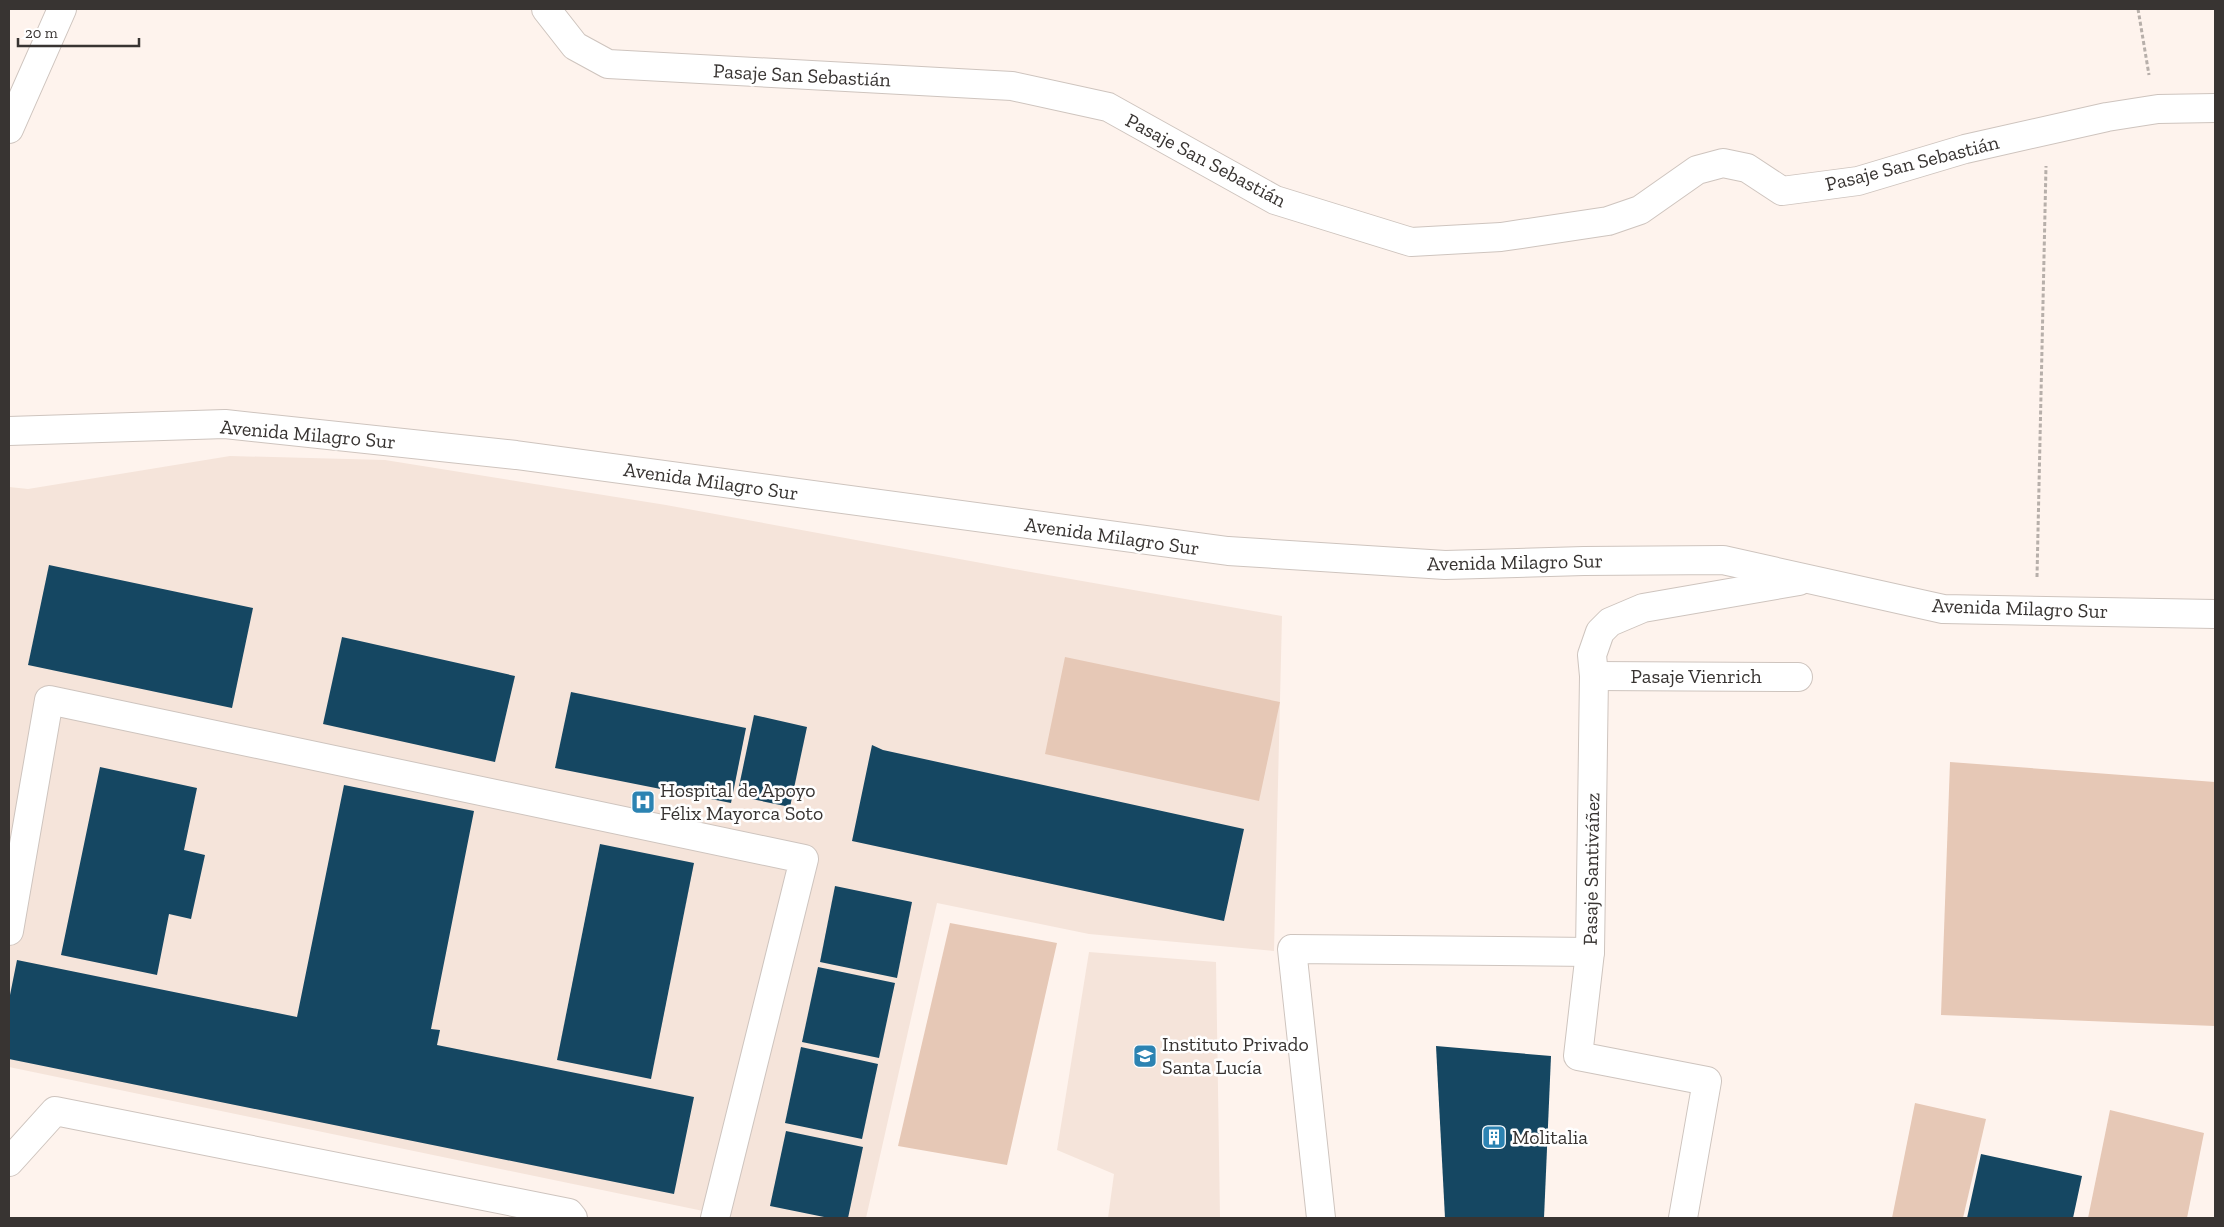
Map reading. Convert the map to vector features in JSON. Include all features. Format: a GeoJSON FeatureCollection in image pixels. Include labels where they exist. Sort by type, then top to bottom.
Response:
{"type":"FeatureCollection","features":[{"type":"Feature","properties":{"kind":"street"},"geometry":{"type":"LineString","coordinates":[[9,129],[62,9]]}},
{"type":"Feature","properties":{"kind":"street","name":"Pasaje San Sebastián"},"geometry":{"type":"LineString","coordinates":[[546,9],[575,46],[608,64],[1012,86],[1108,107],[1275,200],[1411,242],[1501,237],[1608,221],[1640,210],[1697,170],[1722,163],[1747,168],[1782,191],[1858,181],[1965,149],[2107,117],[2158,109],[2215,108]]}},
{"type":"Feature","properties":{"kind":"street","name":"Avenida Milagro Sur"},"geometry":{"type":"LineString","coordinates":[[9,431],[225,424],[516,455],[1228,551],[1445,565],[1723,560],[1943,609],[2215,614]]}},
{"type":"Feature","properties":{"kind":"street","name":"Pasaje Santiváñez"},"geometry":{"type":"LineString","coordinates":[[1684,1218],[1707,1081],[1578,1056],[1590,952],[1594,676],[1592,655],[1600,632],[1610,622],[1643,608],[1810,579]]}},
{"type":"Feature","properties":{"kind":"street","name":"Pasaje Vienrich"},"geometry":{"type":"LineString","coordinates":[[1594,676],[1798,677]]}},
{"type":"Feature","properties":{"kind":"street"},"geometry":{"type":"LineString","coordinates":[[9,932],[49,700],[804,859],[715,1218]]}},
{"type":"Feature","properties":{"kind":"street"},"geometry":{"type":"LineString","coordinates":[[1321,1218],[1292,949],[1590,952]]}},
{"type":"Feature","properties":{"kind":"street"},"geometry":{"type":"LineString","coordinates":[[9,1162],[55,1111],[570,1213],[573,1218]]}},
{"type":"Feature","properties":{"kind":"path"},"geometry":{"type":"LineString","coordinates":[[2138,9],[2149,73],[2158,109]]}},
{"type":"Feature","properties":{"kind":"path"},"geometry":{"type":"LineString","coordinates":[[2037,610],[2047,132]]}},
{"type":"Feature","properties":{"kind":"shaded area","name":"Hospital de Apoyo Félix Mayorca Soto"},"geometry":{"type":"Polygon","coordinates":[[[230,456],[385,460],[666,505],[1282,616],[1274,951],[1089,934],[937,903],[866,1218],[737,1218],[9,1067],[9,487],[28,489],[230,456]]]}},
{"type":"Feature","properties":{"kind":"shaded area"},"geometry":{"type":"Polygon","coordinates":[[[1065,657],[1280,702],[1259,801],[1045,754],[1065,657]]]}},
{"type":"Feature","properties":{"kind":"shaded area"},"geometry":{"type":"Polygon","coordinates":[[[1950,762],[2215,782],[2215,1026],[1941,1015],[1950,762]]]}},
{"type":"Feature","properties":{"kind":"shaded area"},"geometry":{"type":"Polygon","coordinates":[[[950,923],[1057,943],[1007,1165],[898,1146],[950,923]]]}},
{"type":"Feature","properties":{"kind":"shaded area","name":"Instituto Privado Santa Lucía"},"geometry":{"type":"Polygon","coordinates":[[[1089,952],[1216,962],[1220,1218],[1108,1218],[1114,1174],[1057,1150],[1089,952]]]}},
{"type":"Feature","properties":{"kind":"shaded area"},"geometry":{"type":"Polygon","coordinates":[[[1915,1103],[1986,1119],[1963,1218],[1892,1218],[1915,1103]]]}},
{"type":"Feature","properties":{"kind":"shaded area"},"geometry":{"type":"Polygon","coordinates":[[[2110,1110],[2204,1133],[2187,1218],[2088,1218],[2110,1110]]]}},
{"type":"Feature","properties":{"kind":"building"},"geometry":{"type":"Polygon","coordinates":[[[49,565],[253,608],[232,708],[28,665],[49,565]]]}},
{"type":"Feature","properties":{"kind":"building"},"geometry":{"type":"Polygon","coordinates":[[[342,637],[515,676],[495,762],[323,724],[342,637]]]}},
{"type":"Feature","properties":{"kind":"building"},"geometry":{"type":"Polygon","coordinates":[[[571,692],[746,728],[731,803],[555,768],[571,692]]]}},
{"type":"Feature","properties":{"kind":"building"},"geometry":{"type":"Polygon","coordinates":[[[754,715],[807,727],[790,807],[737,796],[754,715]]]}},
{"type":"Feature","properties":{"kind":"building"},"geometry":{"type":"Polygon","coordinates":[[[872,745],[883,750],[1244,829],[1224,921],[852,841],[872,745]]]}},
{"type":"Feature","properties":{"kind":"building"},"geometry":{"type":"Polygon","coordinates":[[[100,767],[197,788],[184,850],[205,855],[191,919],[169,914],[157,975],[61,955],[100,767]]]}},
{"type":"Feature","properties":{"kind":"building"},"geometry":{"type":"Polygon","coordinates":[[[344,785],[474,811],[431,1029],[440,1030],[437,1045],[694,1097],[674,1194],[9,1059],[9,1000],[17,960],[297,1017],[344,785]]]}},
{"type":"Feature","properties":{"kind":"building"},"geometry":{"type":"Polygon","coordinates":[[[600,844],[694,863],[651,1079],[557,1060],[600,844]]]}},
{"type":"Feature","properties":{"kind":"building"},"geometry":{"type":"Polygon","coordinates":[[[835,886],[912,902],[897,978],[820,962],[835,886]]]}},
{"type":"Feature","properties":{"kind":"building"},"geometry":{"type":"Polygon","coordinates":[[[818,967],[895,983],[879,1058],[802,1042],[818,967]]]}},
{"type":"Feature","properties":{"kind":"building","name":"Molitalia"},"geometry":{"type":"Polygon","coordinates":[[[1436,1046],[1551,1056],[1544,1218],[1445,1218],[1436,1046]]]}},
{"type":"Feature","properties":{"kind":"building"},"geometry":{"type":"Polygon","coordinates":[[[801,1047],[878,1064],[862,1139],[785,1123],[801,1047]]]}},
{"type":"Feature","properties":{"kind":"building"},"geometry":{"type":"Polygon","coordinates":[[[786,1131],[863,1147],[848,1218],[829,1218],[770,1206],[786,1131]]]}},
{"type":"Feature","properties":{"kind":"building"},"geometry":{"type":"Polygon","coordinates":[[[1981,1154],[2082,1176],[2073,1218],[1967,1218],[1981,1154]]]}},
{"type":"Feature","properties":{"kind":"place","name":"Hospital de Apoyo Félix Mayorca Soto"},"geometry":{"type":"Point","coordinates":[643,802]}},
{"type":"Feature","properties":{"kind":"place","name":"Instituto Privado Santa Lucía"},"geometry":{"type":"Point","coordinates":[1145,1056]}},
{"type":"Feature","properties":{"kind":"place","name":"Molitalia"},"geometry":{"type":"Point","coordinates":[1494,1137]}}]}
